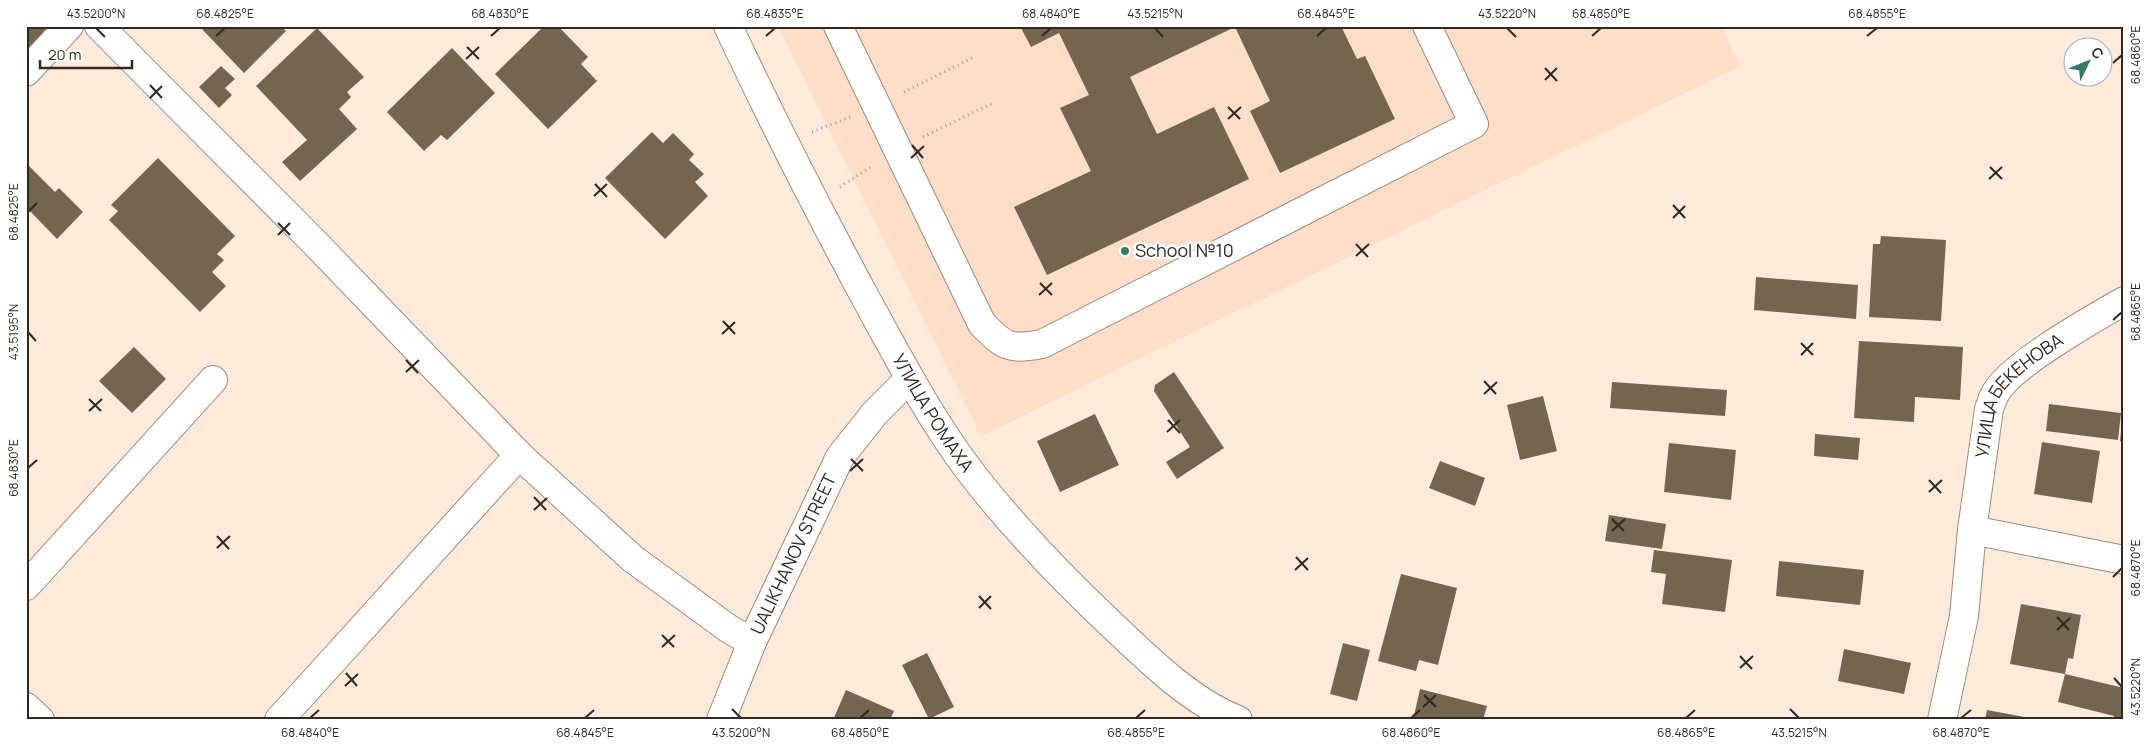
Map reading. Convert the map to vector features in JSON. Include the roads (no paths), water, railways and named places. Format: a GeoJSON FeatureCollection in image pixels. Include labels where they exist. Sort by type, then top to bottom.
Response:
{"type":"FeatureCollection","features":[{"type":"Feature","properties":{"kind":"street"},"geometry":{"type":"LineString","coordinates":[[26,72],[69,26]]}},
{"type":"Feature","properties":{"kind":"street"},"geometry":{"type":"LineString","coordinates":[[99,26],[315,243],[519,455],[633,559],[729,629],[752,642]]}},
{"type":"Feature","properties":{"kind":"street","name":"УЛИЦА РОМАХА"},"geometry":{"type":"LineString","coordinates":[[728,26],[784,144],[909,379],[971,472],[1024,536],[1075,590],[1164,675],[1226,715],[1238,720]]}},
{"type":"Feature","properties":{"kind":"street"},"geometry":{"type":"LineString","coordinates":[[838,26],[982,324],[998,340],[1009,347],[1016,347],[1042,344],[1474,124],[1427,26]]}},
{"type":"Feature","properties":{"kind":"street","name":"УЛИЦА БЕКЕНОВА"},"geometry":{"type":"LineString","coordinates":[[1942,720],[1964,616],[1972,530],[1989,409],[1995,393],[2019,370],[2072,331],[2124,301]]}},
{"type":"Feature","properties":{"kind":"street","name":"UALIKHANOV STREET"},"geometry":{"type":"LineString","coordinates":[[721,720],[752,642],[840,457],[875,412],[909,379]]}},
{"type":"Feature","properties":{"kind":"street"},"geometry":{"type":"LineString","coordinates":[[26,586],[213,380]]}},
{"type":"Feature","properties":{"kind":"street"},"geometry":{"type":"LineString","coordinates":[[279,720],[519,455]]}},
{"type":"Feature","properties":{"kind":"street"},"geometry":{"type":"LineString","coordinates":[[1972,530],[2124,560]]}},
{"type":"Feature","properties":{"kind":"street"},"geometry":{"type":"LineString","coordinates":[[26,708],[40,720]]}},
{"type":"Feature","properties":{"kind":"place","name":"School №10"},"geometry":{"type":"Point","coordinates":[1125,251]}}]}
